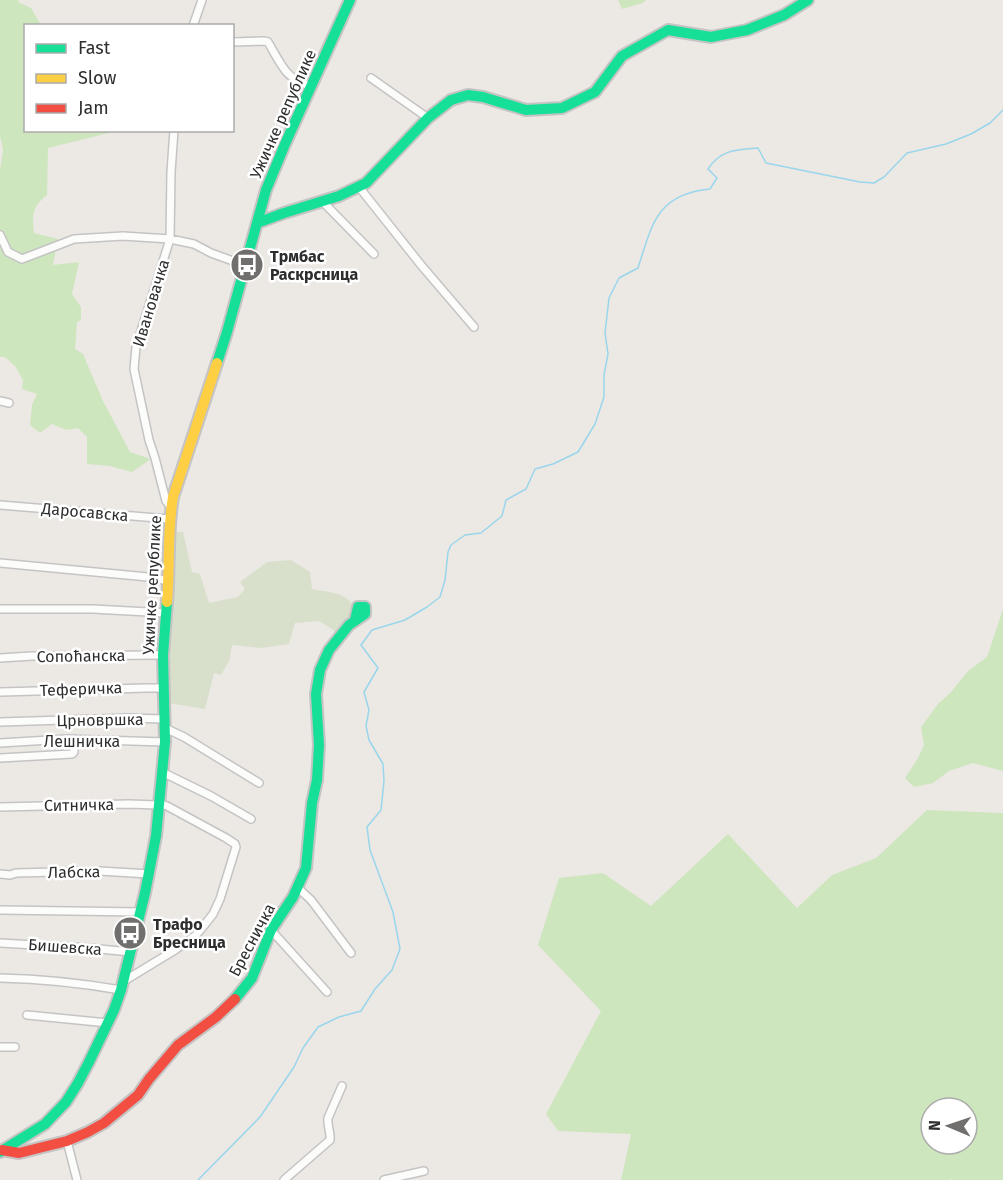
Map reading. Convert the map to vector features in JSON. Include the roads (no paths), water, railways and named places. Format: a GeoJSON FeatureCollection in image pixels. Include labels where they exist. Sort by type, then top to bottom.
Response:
{"type":"FeatureCollection","features":[{"type":"Feature","properties":{"kind":"street"},"geometry":{"type":"LineString","coordinates":[[194,24],[202,0]]}},
{"type":"Feature","properties":{"kind":"street","name":"Ужичке републике"},"geometry":{"type":"LineString","coordinates":[[1,1151],[48,1122],[66,1103],[108,1023],[122,985],[141,912],[155,844],[165,742],[163,655],[169,581],[169,519],[177,481],[227,332],[258,223],[261,204],[271,176],[350,0]]}},
{"type":"Feature","properties":{"kind":"street"},"geometry":{"type":"LineString","coordinates":[[258,223],[295,209],[324,203],[366,183],[428,118],[452,100],[468,95],[483,97],[526,110],[562,108],[595,92],[622,56],[668,30],[711,37],[747,30],[784,15],[808,0]]}},
{"type":"Feature","properties":{"kind":"street"},"geometry":{"type":"LineString","coordinates":[[234,42],[268,42],[287,73],[299,84],[311,86]]}},
{"type":"Feature","properties":{"kind":"street"},"geometry":{"type":"LineString","coordinates":[[371,78],[428,118]]}},
{"type":"Feature","properties":{"kind":"street","name":"Ивановачка"},"geometry":{"type":"LineString","coordinates":[[171,507],[166,501],[156,458],[149,440],[134,369],[136,347],[170,239],[174,132]]}},
{"type":"Feature","properties":{"kind":"street"},"geometry":{"type":"LineString","coordinates":[[359,187],[474,327]]}},
{"type":"Feature","properties":{"kind":"street"},"geometry":{"type":"LineString","coordinates":[[324,203],[374,254]]}},
{"type":"Feature","properties":{"kind":"street"},"geometry":{"type":"LineString","coordinates":[[0,235],[8,252],[22,259],[74,239],[123,236],[170,239],[201,247],[244,268]]}},
{"type":"Feature","properties":{"kind":"street"},"geometry":{"type":"LineString","coordinates":[[0,401],[9,403]]}},
{"type":"Feature","properties":{"kind":"street","name":"Даросавска"},"geometry":{"type":"LineString","coordinates":[[0,505],[169,519]]}},
{"type":"Feature","properties":{"kind":"street"},"geometry":{"type":"LineString","coordinates":[[0,563],[140,576],[169,581]]}},
{"type":"Feature","properties":{"kind":"street"},"geometry":{"type":"LineString","coordinates":[[0,609],[93,609],[166,613]]}},
{"type":"Feature","properties":{"kind":"street","name":"Бресничка"},"geometry":{"type":"LineString","coordinates":[[1,1151],[19,1153],[67,1141],[94,1129],[138,1095],[178,1046],[225,1010],[252,978],[271,930],[298,888],[307,864],[319,745],[315,702],[317,683],[329,651],[355,620]]}},
{"type":"Feature","properties":{"kind":"street","name":"Сопоћанска"},"geometry":{"type":"LineString","coordinates":[[0,658],[163,655]]}},
{"type":"Feature","properties":{"kind":"street","name":"Теферичка"},"geometry":{"type":"LineString","coordinates":[[0,692],[163,688]]}},
{"type":"Feature","properties":{"kind":"street","name":"Црновршка"},"geometry":{"type":"LineString","coordinates":[[0,722],[128,718],[165,723]]}},
{"type":"Feature","properties":{"kind":"street"},"geometry":{"type":"LineString","coordinates":[[165,723],[259,783]]}},
{"type":"Feature","properties":{"kind":"street"},"geometry":{"type":"LineString","coordinates":[[0,758],[72,754],[74,739]]}},
{"type":"Feature","properties":{"kind":"street","name":"Лешничка"},"geometry":{"type":"LineString","coordinates":[[0,743],[74,739],[165,742]]}},
{"type":"Feature","properties":{"kind":"street"},"geometry":{"type":"LineString","coordinates":[[162,772],[251,819]]}},
{"type":"Feature","properties":{"kind":"street"},"geometry":{"type":"LineString","coordinates":[[0,978],[122,985],[196,935],[207,923],[217,908],[223,892],[235,844],[187,817],[158,804]]}},
{"type":"Feature","properties":{"kind":"street","name":"Ситничка"},"geometry":{"type":"LineString","coordinates":[[0,807],[158,804]]}},
{"type":"Feature","properties":{"kind":"street","name":"Лабска"},"geometry":{"type":"LineString","coordinates":[[0,874],[99,871],[149,874]]}},
{"type":"Feature","properties":{"kind":"street"},"geometry":{"type":"LineString","coordinates":[[298,888],[311,900],[351,953]]}},
{"type":"Feature","properties":{"kind":"street"},"geometry":{"type":"LineString","coordinates":[[0,910],[141,912]]}},
{"type":"Feature","properties":{"kind":"street"},"geometry":{"type":"LineString","coordinates":[[271,930],[327,992]]}},
{"type":"Feature","properties":{"kind":"street","name":"Бишевска"},"geometry":{"type":"LineString","coordinates":[[0,943],[131,952]]}},
{"type":"Feature","properties":{"kind":"street"},"geometry":{"type":"LineString","coordinates":[[27,1015],[108,1023]]}},
{"type":"Feature","properties":{"kind":"street"},"geometry":{"type":"LineString","coordinates":[[0,1047],[15,1047]]}},
{"type":"Feature","properties":{"kind":"street"},"geometry":{"type":"LineString","coordinates":[[284,1180],[330,1140],[327,1121],[342,1086]]}},
{"type":"Feature","properties":{"kind":"street"},"geometry":{"type":"LineString","coordinates":[[67,1141],[77,1180]]}},
{"type":"Feature","properties":{"kind":"street"},"geometry":{"type":"LineString","coordinates":[[384,1180],[424,1171]]}},
{"type":"Feature","properties":{"kind":"waterway"},"geometry":{"type":"LineString","coordinates":[[198,1180],[260,1117],[318,1027],[339,1017],[361,1011],[375,989],[392,970],[400,949],[393,912],[370,850],[367,827],[381,810],[384,781],[383,764],[369,740],[366,726],[369,710],[364,692],[378,668],[361,645],[372,630],[405,620],[440,597],[451,545],[465,535],[481,533],[502,516],[506,500],[526,489],[535,469],[553,464],[578,452],[595,424],[604,397],[604,375],[608,354],[605,333],[609,298],[619,278],[638,268],[659,214],[678,197],[710,189],[717,178],[708,169],[718,158],[730,152],[758,148],[766,163],[874,183],[884,177],[907,153],[946,144],[971,134],[990,123],[1003,110]]}},
{"type":"Feature","properties":{"kind":"place","name":"Трмбас Раскрсница"},"geometry":{"type":"Point","coordinates":[247,265]}},
{"type":"Feature","properties":{"kind":"place","name":"Трафо Бресница"},"geometry":{"type":"Point","coordinates":[130,933]}}]}
